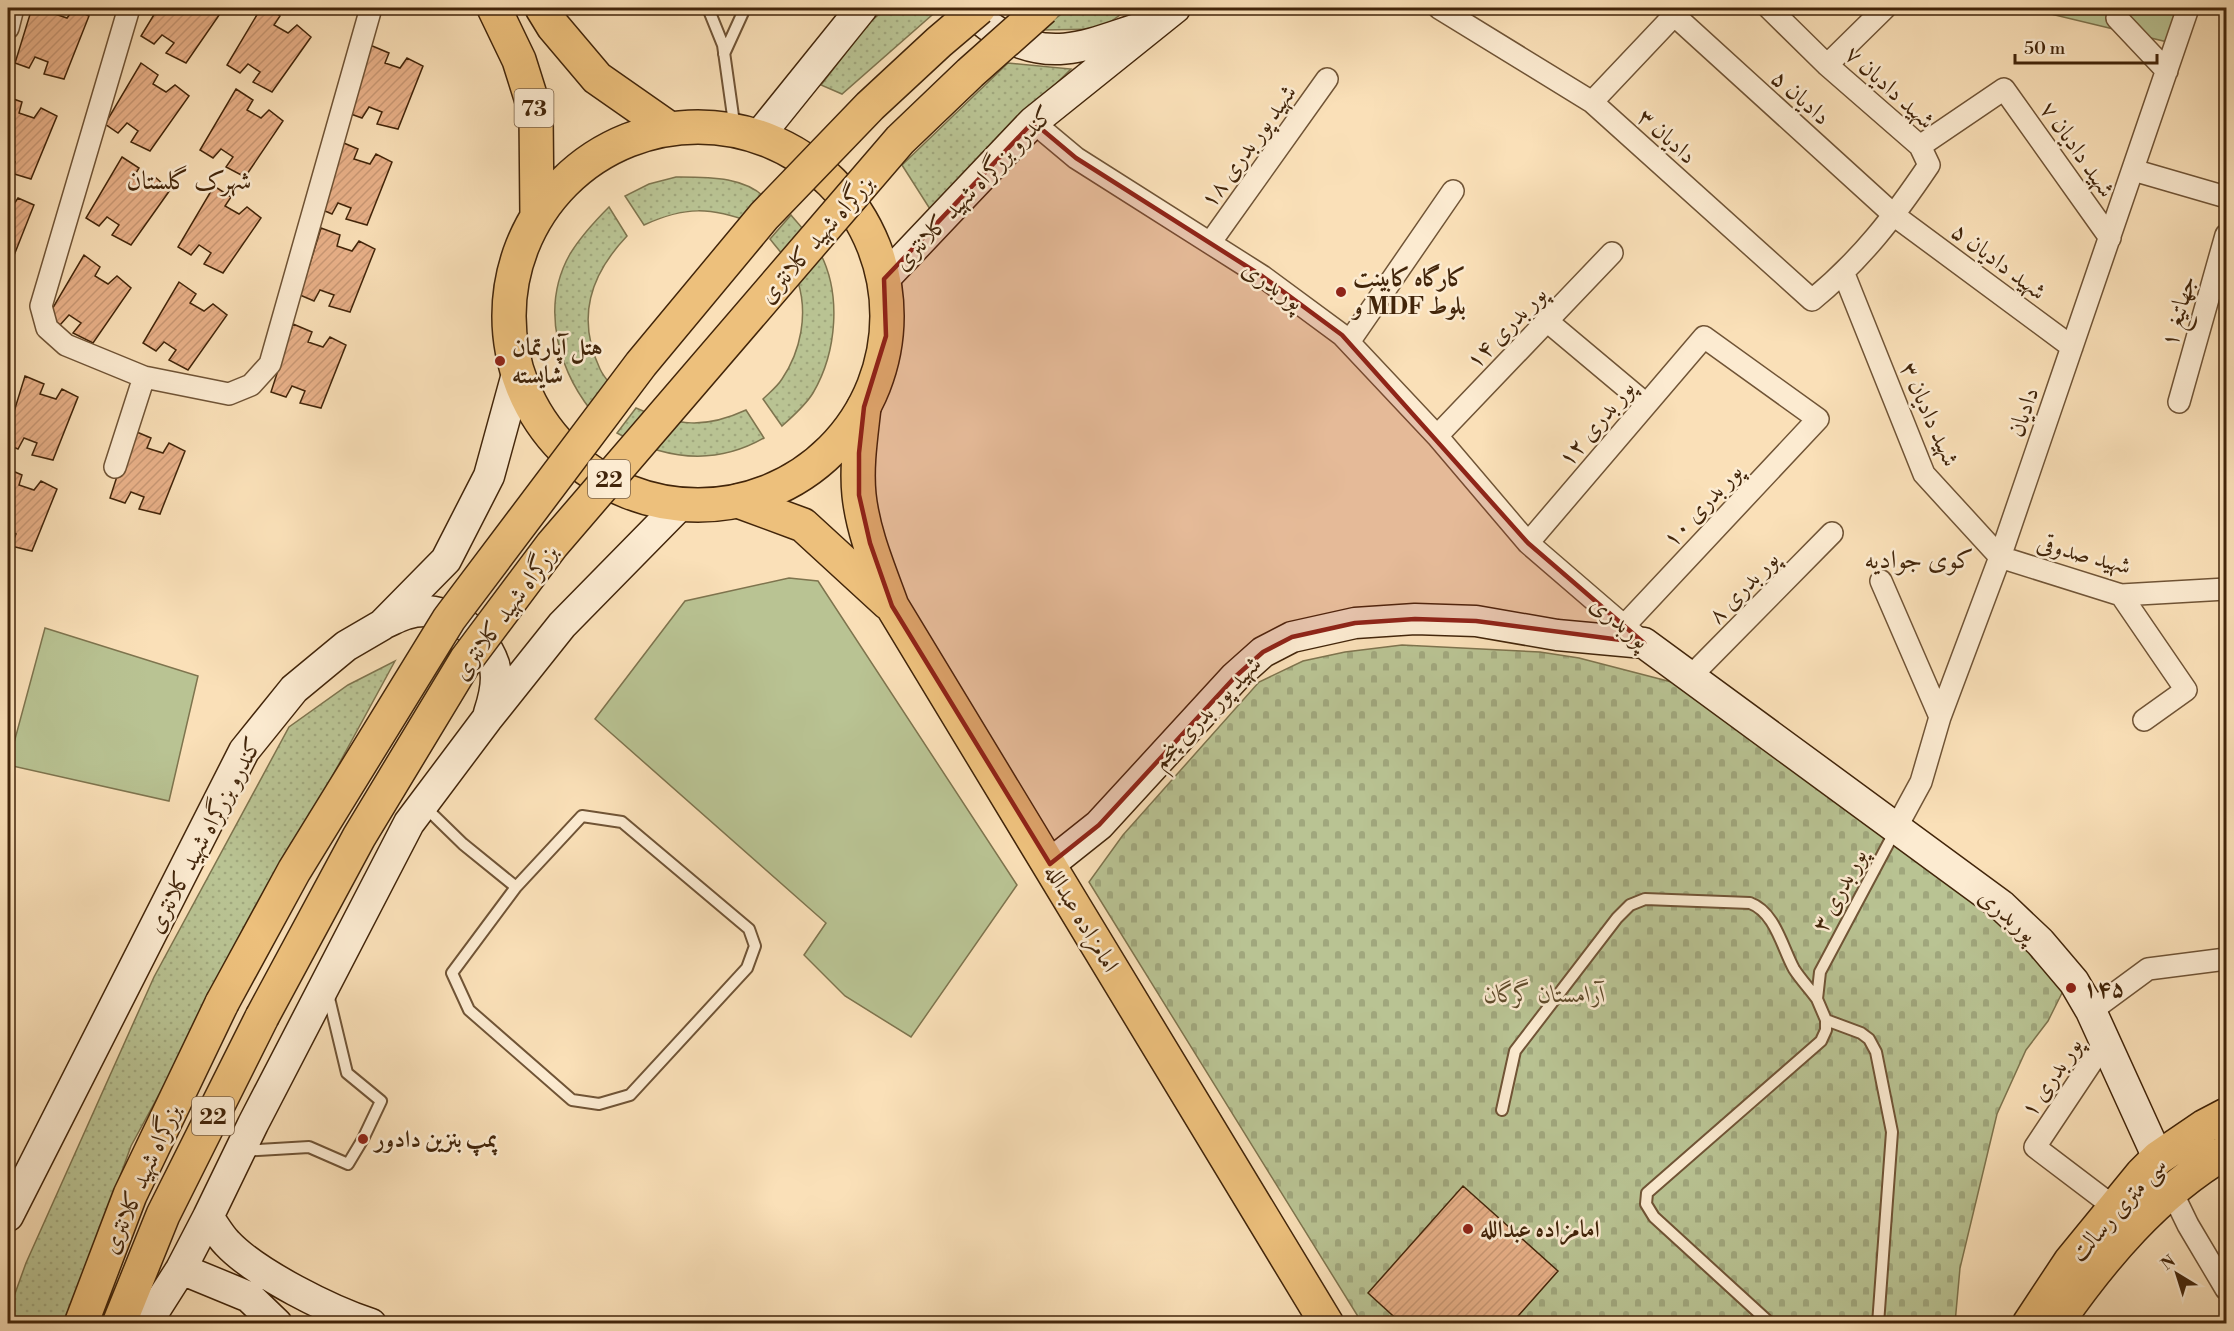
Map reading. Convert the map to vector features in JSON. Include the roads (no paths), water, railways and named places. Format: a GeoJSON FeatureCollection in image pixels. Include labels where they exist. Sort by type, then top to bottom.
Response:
{"type":"FeatureCollection","features":[{"type":"Feature","properties":{"kind":"main road","name":"73"},"geometry":{"type":"LineString","coordinates":[[494,8],[519,60],[536,114],[537,217]]}},
{"type":"Feature","properties":{"kind":"main road"},"geometry":{"type":"LineString","coordinates":[[542,8],[553,26],[597,78],[670,129]]}},
{"type":"Feature","properties":{"kind":"main road"},"geometry":{"type":"LineString","coordinates":[[746,133],[862,8]]}},
{"type":"Feature","properties":{"kind":"main road"},"geometry":{"type":"LineString","coordinates":[[972,8],[976,15],[998,33],[1026,46],[1057,51],[1084,46],[1166,15]]}},
{"type":"Feature","properties":{"kind":"main road","name":"بزرگراه شهید کلانتری"},"geometry":{"type":"LineString","coordinates":[[81,1323],[130,1195],[222,1003],[294,871],[449,619],[634,374],[765,216],[870,106],[979,8]]}},
{"type":"Feature","properties":{"kind":"main road","name":"بزرگراه شهید کلانتری"},"geometry":{"type":"LineString","coordinates":[[119,1323],[163,1215],[262,1017],[359,837],[466,660],[552,545],[900,140],[1043,8]]}},
{"type":"Feature","properties":{"kind":"main road","name":"کندرو بزرگراه شهید کلانتری"},"geometry":{"type":"LineString","coordinates":[[884,279],[1033,122],[1166,15]]}},
{"type":"Feature","properties":{"kind":"main road","name":"22"},"geometry":{"type":"LineString","coordinates":[[710,127],[746,133],[778,144],[811,164],[832,182],[867,231],[884,279],[887,305],[886,336],[875,384],[848,432],[808,470],[767,492],[738,501],[678,507],[643,498],[610,484],[542,425],[517,374],[509,334],[510,297],[521,250],[537,217],[570,177],[609,150],[628,141],[670,129],[710,127]]}},
{"type":"Feature","properties":{"kind":"main road","name":"کندرو بزرگراه شهید کلانتری"},"geometry":{"type":"LineString","coordinates":[[9,1208],[244,752],[294,689],[346,646],[382,625],[446,560],[489,476],[517,374]]}},
{"type":"Feature","properties":{"kind":"main road","name":"امامزاده عبدالله"},"geometry":{"type":"LineString","coordinates":[[864,407],[859,453],[859,495],[870,543],[892,606],[1327,1323]]}},
{"type":"Feature","properties":{"kind":"main road","name":"امامزاده عبدالله"},"geometry":{"type":"LineString","coordinates":[[738,501],[803,525],[892,606]]}},
{"type":"Feature","properties":{"kind":"main road","name":"22"},"geometry":{"type":"LineString","coordinates":[[146,1323],[181,1269],[409,823],[487,719],[562,625],[678,507]]}},
{"type":"Feature","properties":{"kind":"main road"},"geometry":{"type":"LineString","coordinates":[[382,625],[407,613],[435,612],[461,621],[482,640],[494,665],[496,693],[487,719]]}},
{"type":"Feature","properties":{"kind":"main road","name":"شهید پور بدری پنجم"},"geometry":{"type":"LineString","coordinates":[[1050,864],[1099,825],[1235,677],[1263,651],[1292,637],[1355,623],[1415,618],[1476,621],[1557,635],[1634,634]]}},
{"type":"Feature","properties":{"kind":"main road","name":"پوربدری"},"geometry":{"type":"LineString","coordinates":[[1634,634],[2001,905],[2040,942],[2074,982],[2091,1011],[2158,1158]]}},
{"type":"Feature","properties":{"kind":"main road","name":"سی متری رسالت"},"geometry":{"type":"LineString","coordinates":[[2029,1323],[2070,1262],[2142,1174],[2158,1158],[2205,1126],[2226,1115]]}},
{"type":"Feature","properties":{"kind":"main road","name":"سی متری رسالت"},"geometry":{"type":"LineString","coordinates":[[2056,1323],[2087,1279],[2133,1228],[2171,1190],[2226,1152]]}},
{"type":"Feature","properties":{"kind":"main road"},"geometry":{"type":"LineString","coordinates":[[208,1217],[227,1243],[274,1279],[360,1322]]}},
{"type":"Feature","properties":{"kind":"main road"},"geometry":{"type":"LineString","coordinates":[[181,1269],[249,1298],[267,1315]]}},
{"type":"Feature","properties":{"kind":"main road"},"geometry":{"type":"LineString","coordinates":[[267,1315],[274,1279]]}},
{"type":"Feature","properties":{"kind":"street"},"geometry":{"type":"LineString","coordinates":[[8,28],[13,8]]}},
{"type":"Feature","properties":{"kind":"street"},"geometry":{"type":"LineString","coordinates":[[129,8],[41,306],[47,328],[66,345],[144,376],[229,394],[251,385],[270,364],[371,8]]}},
{"type":"Feature","properties":{"kind":"street","name":"دادیان ۳"},"geometry":{"type":"LineString","coordinates":[[1439,8],[1592,102],[1812,300],[1844,274]]}},
{"type":"Feature","properties":{"kind":"street","name":"شهید دادیان ۷"},"geometry":{"type":"LineString","coordinates":[[1769,8],[1827,65],[1920,147],[1929,165],[1895,216]]}},
{"type":"Feature","properties":{"kind":"street"},"geometry":{"type":"LineString","coordinates":[[1827,65],[1885,8]]}},
{"type":"Feature","properties":{"kind":"street","name":"دادیان"},"geometry":{"type":"LineString","coordinates":[[1896,828],[1921,782],[1940,717],[2000,557],[2188,8]]}},
{"type":"Feature","properties":{"kind":"street"},"geometry":{"type":"LineString","coordinates":[[1592,102],[1677,11]]}},
{"type":"Feature","properties":{"kind":"street","name":"دادیان ۵"},"geometry":{"type":"LineString","coordinates":[[1677,11],[1895,216]]}},
{"type":"Feature","properties":{"kind":"street"},"geometry":{"type":"LineString","coordinates":[[2116,18],[2167,70]]}},
{"type":"Feature","properties":{"kind":"street","name":"شهید پور بدری ۱۸"},"geometry":{"type":"LineString","coordinates":[[1210,243],[1327,79]]}},
{"type":"Feature","properties":{"kind":"street","name":"۷ شهید دادیان"},"geometry":{"type":"LineString","coordinates":[[1920,147],[2004,88],[2110,238]]}},
{"type":"Feature","properties":{"kind":"street","name":"پوربدری"},"geometry":{"type":"LineString","coordinates":[[1033,122],[1076,158],[1262,276],[1342,335],[1437,436],[1528,543],[1634,634]]}},
{"type":"Feature","properties":{"kind":"street"},"geometry":{"type":"LineString","coordinates":[[2133,171],[2226,197]]}},
{"type":"Feature","properties":{"kind":"street"},"geometry":{"type":"LineString","coordinates":[[1349,342],[1453,191]]}},
{"type":"Feature","properties":{"kind":"street"},"geometry":{"type":"LineString","coordinates":[[1844,274],[1895,216]]}},
{"type":"Feature","properties":{"kind":"street","name":"۵ شهید دادیان"},"geometry":{"type":"LineString","coordinates":[[1895,216],[2072,347]]}},
{"type":"Feature","properties":{"kind":"street","name":"جهاتیغ ۱"},"geometry":{"type":"LineString","coordinates":[[2178,402],[2226,235]]}},
{"type":"Feature","properties":{"kind":"street","name":"پور بدری ۱۴"},"geometry":{"type":"LineString","coordinates":[[1437,436],[1612,253]]}},
{"type":"Feature","properties":{"kind":"street","name":"۳ شهید دادیان"},"geometry":{"type":"LineString","coordinates":[[1844,274],[1924,474],[2000,557]]}},
{"type":"Feature","properties":{"kind":"street"},"geometry":{"type":"LineString","coordinates":[[1547,321],[1646,404]]}},
{"type":"Feature","properties":{"kind":"street","name":"پور بدری ۱۲"},"geometry":{"type":"LineString","coordinates":[[1528,543],[1704,337],[1818,419]]}},
{"type":"Feature","properties":{"kind":"street"},"geometry":{"type":"LineString","coordinates":[[116,466],[144,376]]}},
{"type":"Feature","properties":{"kind":"street","name":"پور بدری ۱۰"},"geometry":{"type":"LineString","coordinates":[[1634,634],[1818,419]]}},
{"type":"Feature","properties":{"kind":"street","name":"پور بدری ۸"},"geometry":{"type":"LineString","coordinates":[[1690,677],[1832,533]]}},
{"type":"Feature","properties":{"kind":"street","name":"شهید صدوقی"},"geometry":{"type":"LineString","coordinates":[[2000,557],[2121,595],[2226,589]]}},
{"type":"Feature","properties":{"kind":"street"},"geometry":{"type":"LineString","coordinates":[[1881,581],[1940,717]]}},
{"type":"Feature","properties":{"kind":"street"},"geometry":{"type":"LineString","coordinates":[[2121,595],[2186,690],[2144,720]]}},
{"type":"Feature","properties":{"kind":"street"},"geometry":{"type":"LineString","coordinates":[[2091,1011],[2148,969],[2226,959]]}},
{"type":"Feature","properties":{"kind":"street","name":"پور بدری ۱"},"geometry":{"type":"LineString","coordinates":[[2105,1042],[2035,1147],[2114,1207]]}},
{"type":"Feature","properties":{"kind":"street"},"geometry":{"type":"LineString","coordinates":[[2171,1190],[2188,1225],[2226,1289]]}},
{"type":"Feature","properties":{"kind":"lane"},"geometry":{"type":"LineString","coordinates":[[708,8],[724,54],[746,133]]}},
{"type":"Feature","properties":{"kind":"lane"},"geometry":{"type":"LineString","coordinates":[[724,54],[742,10]]}},
{"type":"Feature","properties":{"kind":"lane"},"geometry":{"type":"LineString","coordinates":[[423,805],[463,844],[516,887]]}},
{"type":"Feature","properties":{"kind":"lane"},"geometry":{"type":"LineString","coordinates":[[582,816],[622,822],[749,929],[755,946],[747,968],[630,1095],[599,1104],[572,1100],[469,1010],[452,973],[516,887],[582,816]]}},
{"type":"Feature","properties":{"kind":"lane","name":"پور بدری ۳"},"geometry":{"type":"LineString","coordinates":[[1817,999],[1820,972],[1896,828]]}},
{"type":"Feature","properties":{"kind":"lane"},"geometry":{"type":"LineString","coordinates":[[1502,1110],[1515,1050],[1617,918],[1630,905],[1645,899],[1750,903],[1760,907],[1768,915],[1795,970],[1817,999],[1826,1020],[1826,1030],[1821,1041],[1647,1193],[1646,1204],[1654,1217],[1771,1323]]}},
{"type":"Feature","properties":{"kind":"lane"},"geometry":{"type":"LineString","coordinates":[[240,1152],[309,1147],[348,1164],[363,1139],[381,1101],[347,1072],[325,985]]}},
{"type":"Feature","properties":{"kind":"lane"},"geometry":{"type":"LineString","coordinates":[[1826,1020],[1861,1033],[1869,1039],[1876,1052],[1892,1132],[1878,1323]]}},
{"type":"Feature","properties":{"kind":"place","name":"کارگاه کابینت و MDF بلوط"},"geometry":{"type":"Point","coordinates":[1341,292]}},
{"type":"Feature","properties":{"kind":"place","name":"هتل آپارتمان شایسته"},"geometry":{"type":"Point","coordinates":[500,361]}},
{"type":"Feature","properties":{"kind":"place","name":"۱۴۵"},"geometry":{"type":"Point","coordinates":[2071,988]}},
{"type":"Feature","properties":{"kind":"place","name":"پمپ بنزین دادور"},"geometry":{"type":"Point","coordinates":[363,1139]}},
{"type":"Feature","properties":{"kind":"place","name":"امامزاده عبدالله"},"geometry":{"type":"Point","coordinates":[1468,1229]}},
{"type":"Feature","properties":{"kind":"district","name":"شهرک گلستان"},"geometry":{"type":"Point","coordinates":[189,180]}},
{"type":"Feature","properties":{"kind":"district","name":"کوی جوادیه"},"geometry":{"type":"Point","coordinates":[1919,559]}},
{"type":"Feature","properties":{"kind":"park label","name":"آرامستان گرگان"},"geometry":{"type":"Point","coordinates":[1545,994]}}]}
